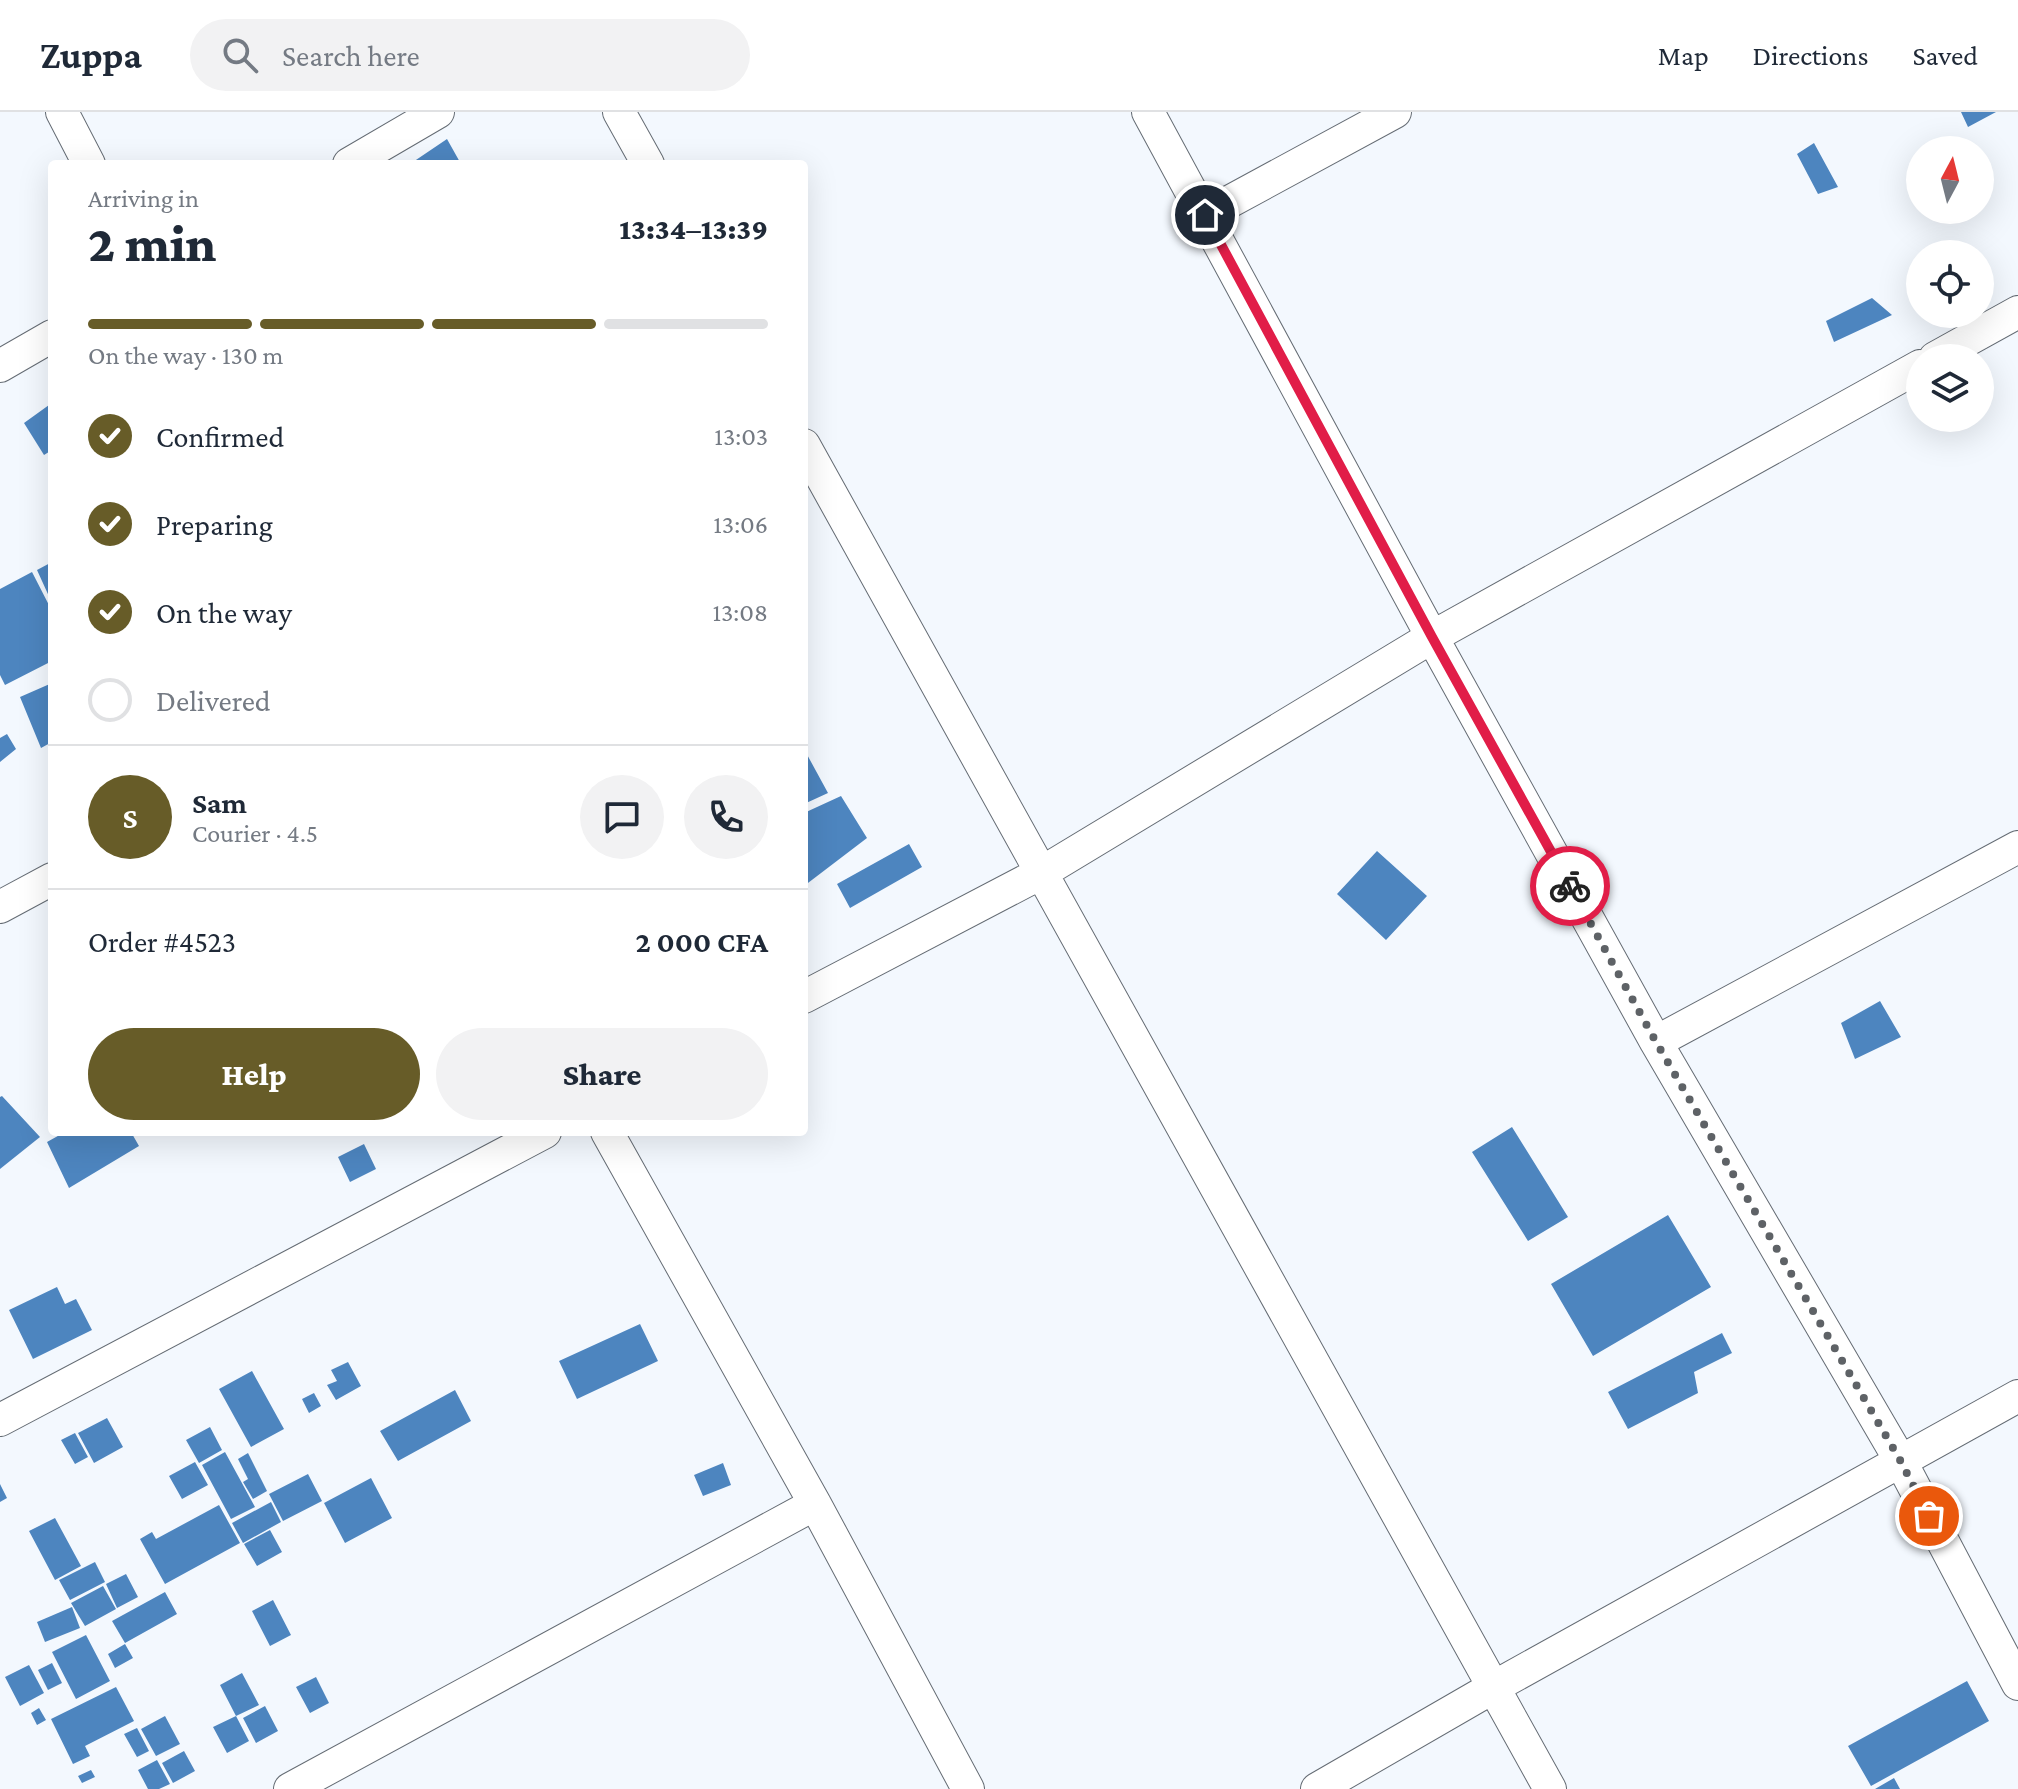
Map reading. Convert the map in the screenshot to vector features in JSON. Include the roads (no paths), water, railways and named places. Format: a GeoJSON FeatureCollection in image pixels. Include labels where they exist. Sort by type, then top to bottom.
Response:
{"type":"FeatureCollection","features":[{"type":"Feature","properties":{"kind":"street"},"geometry":{"type":"LineString","coordinates":[[62,112],[87,160]]}},
{"type":"Feature","properties":{"kind":"street"},"geometry":{"type":"LineString","coordinates":[[356,160],[438,112]]}},
{"type":"Feature","properties":{"kind":"street"},"geometry":{"type":"LineString","coordinates":[[619,112],[646,160]]}},
{"type":"Feature","properties":{"kind":"street"},"geometry":{"type":"LineString","coordinates":[[1148,112],[1432,637],[1656,1042],[1900,1460],[2018,1684]]}},
{"type":"Feature","properties":{"kind":"street"},"geometry":{"type":"LineString","coordinates":[[1205,215],[1395,112]]}},
{"type":"Feature","properties":{"kind":"street"},"geometry":{"type":"LineString","coordinates":[[1960,344],[2018,312]]}},
{"type":"Feature","properties":{"kind":"street"},"geometry":{"type":"LineString","coordinates":[[0,366],[48,338]]}},
{"type":"Feature","properties":{"kind":"street"},"geometry":{"type":"LineString","coordinates":[[808,995],[1041,873],[1432,637],[1906,374]]}},
{"type":"Feature","properties":{"kind":"street"},"geometry":{"type":"LineString","coordinates":[[808,452],[1550,1789]]}},
{"type":"Feature","properties":{"kind":"street"},"geometry":{"type":"LineString","coordinates":[[1656,1042],[2018,847]]}},
{"type":"Feature","properties":{"kind":"street"},"geometry":{"type":"LineString","coordinates":[[0,907],[48,881]]}},
{"type":"Feature","properties":{"kind":"street"},"geometry":{"type":"LineString","coordinates":[[0,1420],[537,1136]]}},
{"type":"Feature","properties":{"kind":"street"},"geometry":{"type":"LineString","coordinates":[[609,1136],[815,1504],[968,1789]]}},
{"type":"Feature","properties":{"kind":"street"},"geometry":{"type":"LineString","coordinates":[[1317,1789],[1492,1688],[2018,1396]]}},
{"type":"Feature","properties":{"kind":"street"},"geometry":{"type":"LineString","coordinates":[[290,1789],[815,1504]]}}]}
